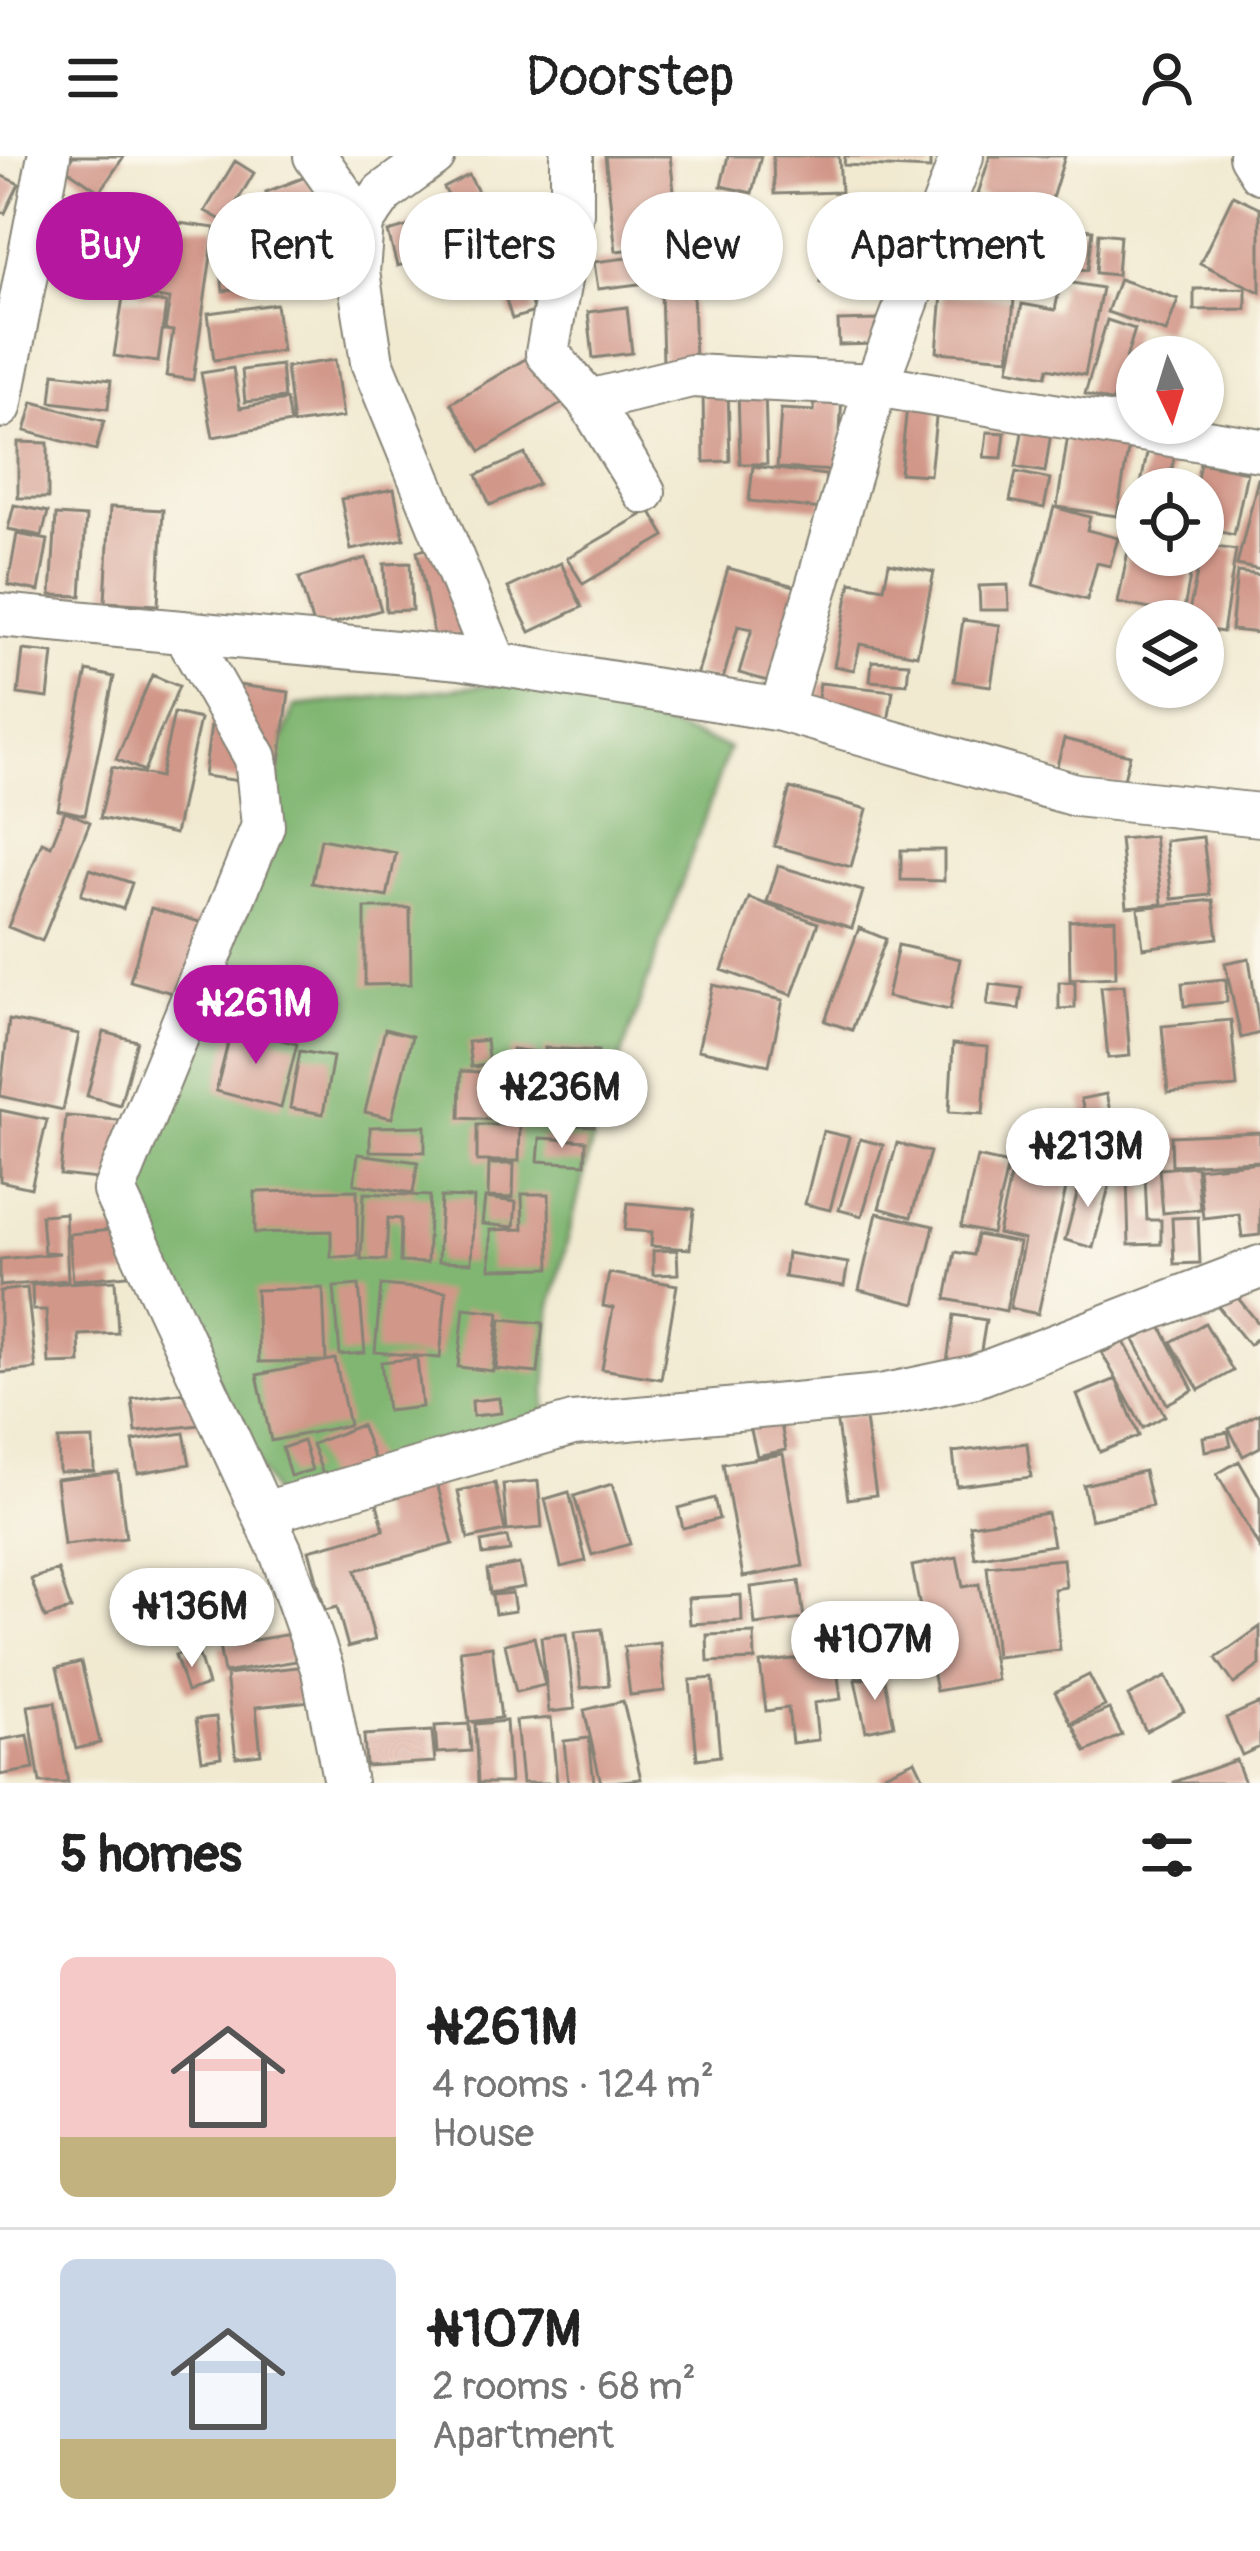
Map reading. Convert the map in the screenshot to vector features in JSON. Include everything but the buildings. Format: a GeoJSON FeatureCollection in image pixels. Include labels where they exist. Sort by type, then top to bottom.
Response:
{"type":"FeatureCollection","features":[{"type":"Feature","properties":{"kind":"street"},"geometry":{"type":"LineString","coordinates":[[0,406],[50,156]]}},
{"type":"Feature","properties":{"kind":"street"},"geometry":{"type":"LineString","coordinates":[[315,156],[340,192]]}},
{"type":"Feature","properties":{"kind":"street"},"geometry":{"type":"LineString","coordinates":[[375,204],[383,193],[434,156]]}},
{"type":"Feature","properties":{"kind":"street"},"geometry":{"type":"LineString","coordinates":[[572,156],[572,213],[547,353],[589,401],[644,492]]}},
{"type":"Feature","properties":{"kind":"street"},"geometry":{"type":"LineString","coordinates":[[781,710],[876,385],[962,156]]}},
{"type":"Feature","properties":{"kind":"street"},"geometry":{"type":"LineString","coordinates":[[1250,156],[1260,172]]}},
{"type":"Feature","properties":{"kind":"street"},"geometry":{"type":"LineString","coordinates":[[362,300],[372,362],[496,664]]}},
{"type":"Feature","properties":{"kind":"street"},"geometry":{"type":"LineString","coordinates":[[589,401],[691,376],[876,385],[1260,450]]}},
{"type":"Feature","properties":{"kind":"street"},"geometry":{"type":"LineString","coordinates":[[0,615],[496,664],[781,710],[1076,795],[1260,815]]}},
{"type":"Feature","properties":{"kind":"street"},"geometry":{"type":"LineString","coordinates":[[184,632],[256,758],[262,826],[114,1191],[272,1531],[323,1671],[345,1783]]}},
{"type":"Feature","properties":{"kind":"street"},"geometry":{"type":"LineString","coordinates":[[272,1531],[278,1509],[573,1424],[881,1396],[976,1376],[1260,1267]]}},
{"type":"Feature","properties":{"kind":"green space"},"geometry":{"type":"Polygon","coordinates":[[[533,680],[729,748],[594,1134],[551,1307],[545,1419],[278,1503],[119,1202],[295,706],[533,680]]]}}]}
